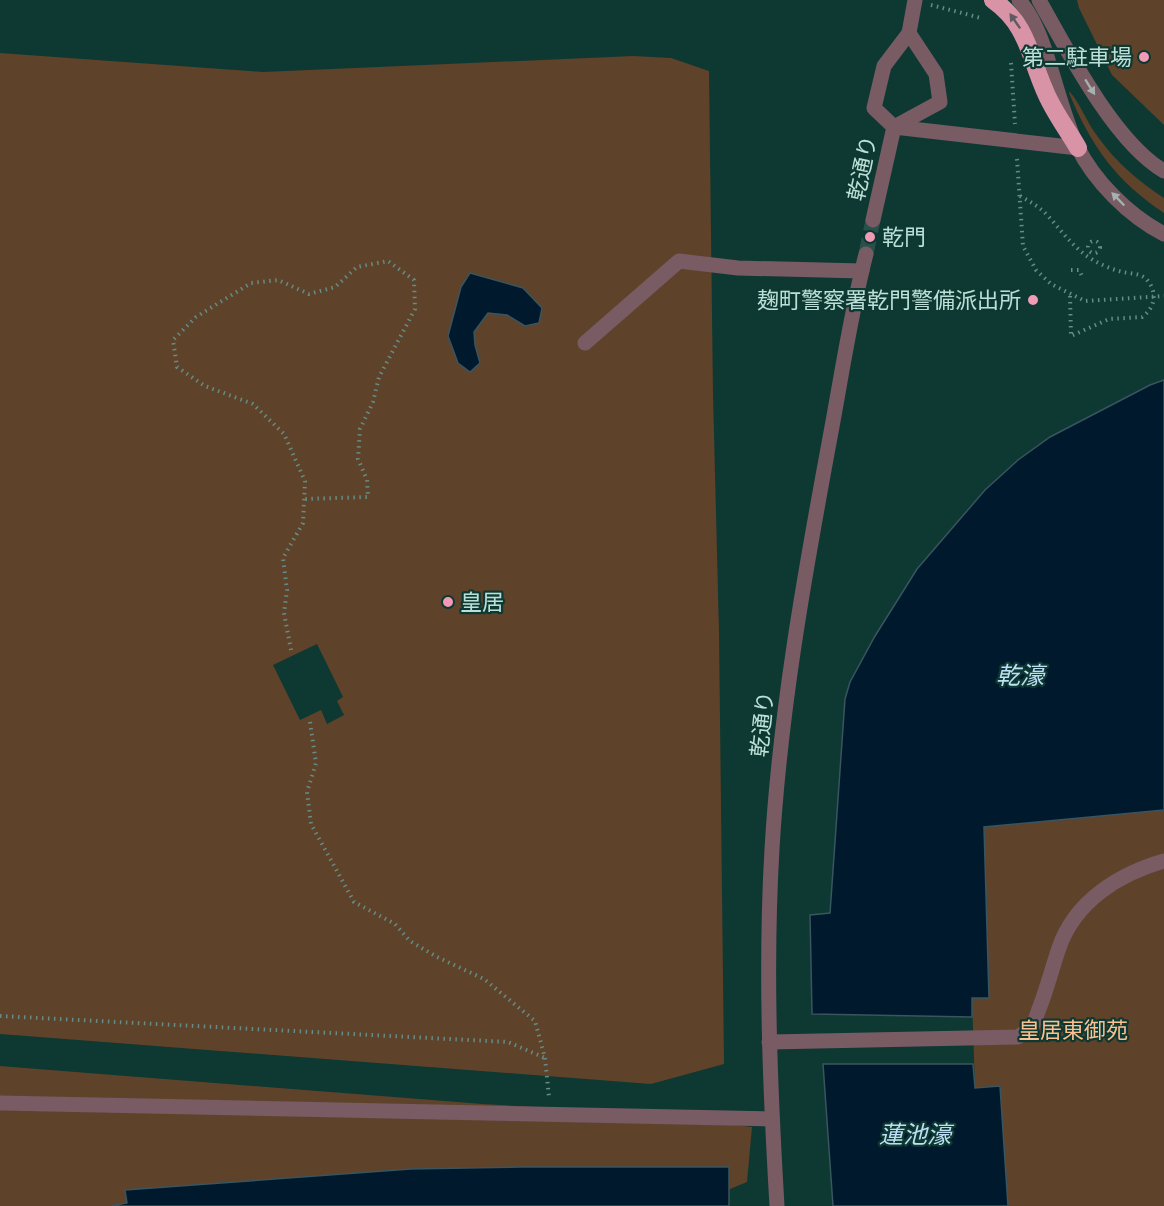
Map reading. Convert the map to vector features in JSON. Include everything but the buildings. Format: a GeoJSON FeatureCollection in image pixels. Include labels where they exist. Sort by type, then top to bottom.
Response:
{"type":"FeatureCollection","features":[{"type":"Feature","properties":{"kind":"highway"},"geometry":{"type":"LineString","coordinates":[[993,0],[1006,9],[1017,22],[1045,93],[1078,148]]}},
{"type":"Feature","properties":{"kind":"street","name":"乾通り"},"geometry":{"type":"LineString","coordinates":[[873,220],[894,128],[874,108],[884,66],[909,33],[915,0]]}},
{"type":"Feature","properties":{"kind":"street"},"geometry":{"type":"LineString","coordinates":[[1019,0],[1032,20],[1043,44],[1078,148],[1098,178],[1121,203],[1164,234]]}},
{"type":"Feature","properties":{"kind":"street"},"geometry":{"type":"LineString","coordinates":[[1039,0],[1104,108],[1127,139],[1156,167],[1164,171]]}},
{"type":"Feature","properties":{"kind":"street"},"geometry":{"type":"LineString","coordinates":[[894,128],[940,102],[936,74],[909,33]]}},
{"type":"Feature","properties":{"kind":"street"},"geometry":{"type":"LineString","coordinates":[[894,128],[1078,148]]}},
{"type":"Feature","properties":{"kind":"street","name":"乾通り"},"geometry":{"type":"LineString","coordinates":[[777,1206],[769,1042],[769,915],[772,847],[799,605],[866,254]]}},
{"type":"Feature","properties":{"kind":"street"},"geometry":{"type":"LineString","coordinates":[[585,343],[679,261],[738,268],[862,271]]}},
{"type":"Feature","properties":{"kind":"street"},"geometry":{"type":"LineString","coordinates":[[769,1042],[1018,1037],[1032,1027],[1059,946],[1080,910],[1092,897],[1138,868],[1164,861]]}},
{"type":"Feature","properties":{"kind":"street"},"geometry":{"type":"LineString","coordinates":[[0,1103],[772,1119]]}},
{"type":"Feature","properties":{"kind":"path"},"geometry":{"type":"LineString","coordinates":[[915,0],[985,20]]}},
{"type":"Feature","properties":{"kind":"path"},"geometry":{"type":"LineString","coordinates":[[1011,62],[1010,140],[1020,196],[1023,246],[1036,270],[1052,284],[1084,301],[1164,296]]}},
{"type":"Feature","properties":{"kind":"path"},"geometry":{"type":"LineString","coordinates":[[1020,196],[1047,214],[1070,242],[1114,269],[1142,276],[1149,282],[1155,296],[1152,306],[1142,317],[1108,319],[1071,336],[1070,295]]}},
{"type":"Feature","properties":{"kind":"path"},"geometry":{"type":"LineString","coordinates":[[291,650],[284,614],[287,590],[283,558],[303,523],[304,499],[305,481],[284,434],[253,404],[205,386],[177,367],[173,340],[196,318],[251,283],[278,280],[309,294],[335,287],[357,267],[388,261],[414,280],[415,309],[379,377],[373,402],[360,429],[358,459],[368,480],[368,497],[304,499]]}},
{"type":"Feature","properties":{"kind":"path"},"geometry":{"type":"LineString","coordinates":[[1071,270],[1079,270],[1083,278]]}},
{"type":"Feature","properties":{"kind":"path"},"geometry":{"type":"LineString","coordinates":[[310,723],[316,764],[307,792],[311,824],[354,902],[395,924],[410,941],[484,980],[535,1021],[545,1059],[550,1114]]}},
{"type":"Feature","properties":{"kind":"path"},"geometry":{"type":"LineString","coordinates":[[0,1016],[508,1042],[545,1059]]}},
{"type":"Feature","properties":{"kind":"green space","name":"第二駐車場"},"geometry":{"type":"Polygon","coordinates":[[[1077,0],[1164,0],[1164,125],[1112,75],[1077,0]]]}},
{"type":"Feature","properties":{"kind":"green space","name":"皇居"},"geometry":{"type":"Polygon","coordinates":[[[0,53],[263,72],[633,56],[671,58],[709,71],[724,1064],[651,1084],[0,1034],[0,53]],[[317,644],[273,665],[300,720],[321,710],[327,724],[344,715],[337,701],[343,697],[317,644]]]}},
{"type":"Feature","properties":{"kind":"green space"},"geometry":{"type":"Polygon","coordinates":[[[1070,92],[1094,132],[1112,154],[1137,178],[1164,198],[1164,213],[1132,188],[1107,161],[1086,130],[1070,92]]]}},
{"type":"Feature","properties":{"kind":"green space","name":"皇居東御苑"},"geometry":{"type":"Polygon","coordinates":[[[1164,810],[1164,1206],[1008,1206],[1000,1086],[975,1088],[972,998],[989,997],[984,827],[1164,810]]]}},
{"type":"Feature","properties":{"kind":"green space"},"geometry":{"type":"Polygon","coordinates":[[[0,1066],[483,1104],[610,1111],[752,1127],[747,1182],[718,1194],[549,1206],[0,1206],[0,1066]]]}},
{"type":"Feature","properties":{"kind":"water"},"geometry":{"type":"Polygon","coordinates":[[[470,273],[523,288],[542,308],[539,323],[525,326],[507,315],[488,313],[474,332],[480,363],[470,372],[458,363],[448,336],[461,287],[470,273]]]}},
{"type":"Feature","properties":{"kind":"water","name":"乾濠"},"geometry":{"type":"Polygon","coordinates":[[[1164,380],[1164,810],[984,827],[989,998],[972,998],[972,1017],[812,1014],[810,915],[830,913],[845,699],[850,682],[875,636],[917,569],[985,490],[1018,460],[1050,437],[1164,380]]]}},
{"type":"Feature","properties":{"kind":"water","name":"蓮池濠"},"geometry":{"type":"Polygon","coordinates":[[[823,1064],[973,1064],[975,1088],[1000,1086],[1008,1206],[833,1206],[823,1064]]]}},
{"type":"Feature","properties":{"kind":"water"},"geometry":{"type":"Polygon","coordinates":[[[729,1167],[729,1206],[111,1206],[127,1203],[125,1190],[411,1169],[729,1167]]]}},
{"type":"Feature","properties":{"kind":"tunnel"},"geometry":{"type":"LineString","coordinates":[[866,254],[873,220]]}},
{"type":"Feature","properties":{"kind":"place","name":"第二駐車場"},"geometry":{"type":"Point","coordinates":[1144,57]}},
{"type":"Feature","properties":{"kind":"place","name":"乾門"},"geometry":{"type":"Point","coordinates":[870,237]}},
{"type":"Feature","properties":{"kind":"place","name":"麹町警察署乾門警備派出所"},"geometry":{"type":"Point","coordinates":[1033,300]}},
{"type":"Feature","properties":{"kind":"place","name":"皇居"},"geometry":{"type":"Point","coordinates":[448,602]}}]}
